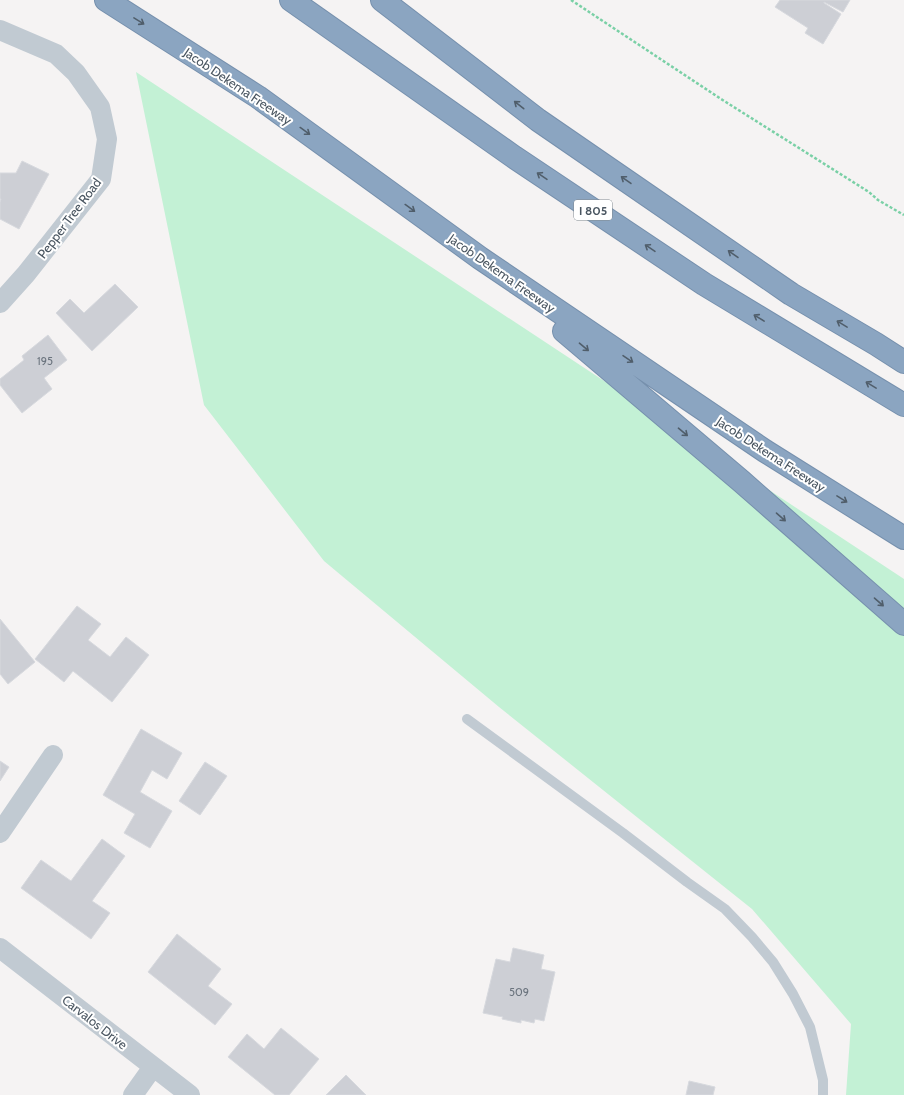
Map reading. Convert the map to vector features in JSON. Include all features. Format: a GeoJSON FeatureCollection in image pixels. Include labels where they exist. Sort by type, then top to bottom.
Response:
{"type":"FeatureCollection","features":[{"type":"Feature","properties":{"kind":"highway","name":"Jacob Dekema Freeway"},"geometry":{"type":"LineString","coordinates":[[106,0],[258,97],[480,258],[765,451],[904,538]]}},
{"type":"Feature","properties":{"kind":"highway","name":"I 805"},"geometry":{"type":"LineString","coordinates":[[291,0],[514,157],[704,284],[904,405]]}},
{"type":"Feature","properties":{"kind":"highway"},"geometry":{"type":"LineString","coordinates":[[382,0],[538,120],[790,294],[904,362]]}},
{"type":"Feature","properties":{"kind":"highway"},"geometry":{"type":"LineString","coordinates":[[480,258],[741,481],[904,624]]}},
{"type":"Feature","properties":{"kind":"highway"},"geometry":{"type":"LineString","coordinates":[[876,344],[904,358]]}},
{"type":"Feature","properties":{"kind":"street","name":"Pepper Tree Road"},"geometry":{"type":"LineString","coordinates":[[0,30],[56,54],[76,73],[100,107],[107,139],[101,179],[26,274],[0,303]]}},
{"type":"Feature","properties":{"kind":"street"},"geometry":{"type":"LineString","coordinates":[[0,833],[52,755]]}},
{"type":"Feature","properties":{"kind":"street","name":"Carvalos Drive"},"geometry":{"type":"LineString","coordinates":[[0,948],[190,1095]]}},
{"type":"Feature","properties":{"kind":"street"},"geometry":{"type":"LineString","coordinates":[[133,1095],[153,1067]]}},
{"type":"Feature","properties":{"kind":"lane"},"geometry":{"type":"LineString","coordinates":[[467,719],[725,909],[773,962],[793,994],[810,1027],[823,1080],[823,1095]]}},
{"type":"Feature","properties":{"kind":"path"},"geometry":{"type":"LineString","coordinates":[[571,0],[720,99],[904,215]]}},
{"type":"Feature","properties":{"kind":"green space"},"geometry":{"type":"Polygon","coordinates":[[[136,72],[904,579],[904,1095],[846,1095],[851,1024],[752,909],[499,707],[324,561],[204,405],[136,72]]]}},
{"type":"Feature","properties":{"kind":"building"},"geometry":{"type":"Polygon","coordinates":[[[780,0],[850,0],[843,12],[824,2],[841,14],[823,44],[805,33],[808,28],[775,7],[780,0]]]}},
{"type":"Feature","properties":{"kind":"building"},"geometry":{"type":"Polygon","coordinates":[[[22,161],[49,174],[19,229],[0,219],[0,173],[16,173],[22,161]]]}},
{"type":"Feature","properties":{"kind":"building"},"geometry":{"type":"Polygon","coordinates":[[[115,284],[138,307],[92,351],[56,313],[70,299],[84,313],[115,284]]]}},
{"type":"Feature","properties":{"kind":"building"},"geometry":{"type":"Polygon","coordinates":[[[48,335],[67,360],[44,378],[52,389],[22,413],[0,385],[0,379],[24,360],[22,356],[48,335]]]}},
{"type":"Feature","properties":{"kind":"building"},"geometry":{"type":"Polygon","coordinates":[[[77,606],[101,624],[88,640],[110,657],[126,637],[149,655],[112,702],[73,671],[64,682],[35,659],[77,606]]]}},
{"type":"Feature","properties":{"kind":"building"},"geometry":{"type":"Polygon","coordinates":[[[0,619],[35,662],[8,684],[0,674],[0,619]]]}},
{"type":"Feature","properties":{"kind":"building"},"geometry":{"type":"Polygon","coordinates":[[[141,729],[182,753],[167,779],[152,770],[140,792],[172,811],[150,848],[124,833],[135,814],[103,795],[141,729]]]}},
{"type":"Feature","properties":{"kind":"building"},"geometry":{"type":"Polygon","coordinates":[[[0,761],[9,767],[0,781],[0,761]]]}},
{"type":"Feature","properties":{"kind":"building"},"geometry":{"type":"Polygon","coordinates":[[[205,762],[227,776],[200,815],[179,801],[205,762]]]}},
{"type":"Feature","properties":{"kind":"building"},"geometry":{"type":"Polygon","coordinates":[[[102,839],[125,856],[92,901],[110,913],[91,939],[21,888],[41,860],[71,881],[102,839]]]}},
{"type":"Feature","properties":{"kind":"building"},"geometry":{"type":"Polygon","coordinates":[[[177,934],[221,969],[208,986],[232,1004],[215,1025],[148,972],[177,934]]]}},
{"type":"Feature","properties":{"kind":"building"},"geometry":{"type":"Polygon","coordinates":[[[513,948],[544,955],[541,969],[555,972],[544,1021],[535,1019],[534,1023],[521,1020],[521,1023],[502,1019],[503,1017],[483,1013],[496,959],[510,962],[513,948]]]}},
{"type":"Feature","properties":{"kind":"building"},"geometry":{"type":"Polygon","coordinates":[[[281,1028],[319,1059],[289,1095],[275,1095],[228,1057],[247,1034],[264,1049],[281,1028]]]}},
{"type":"Feature","properties":{"kind":"building"},"geometry":{"type":"Polygon","coordinates":[[[346,1075],[366,1095],[326,1095],[346,1075]]]}},
{"type":"Feature","properties":{"kind":"building"},"geometry":{"type":"Polygon","coordinates":[[[689,1081],[715,1087],[713,1095],[686,1095],[689,1081]]]}}]}
